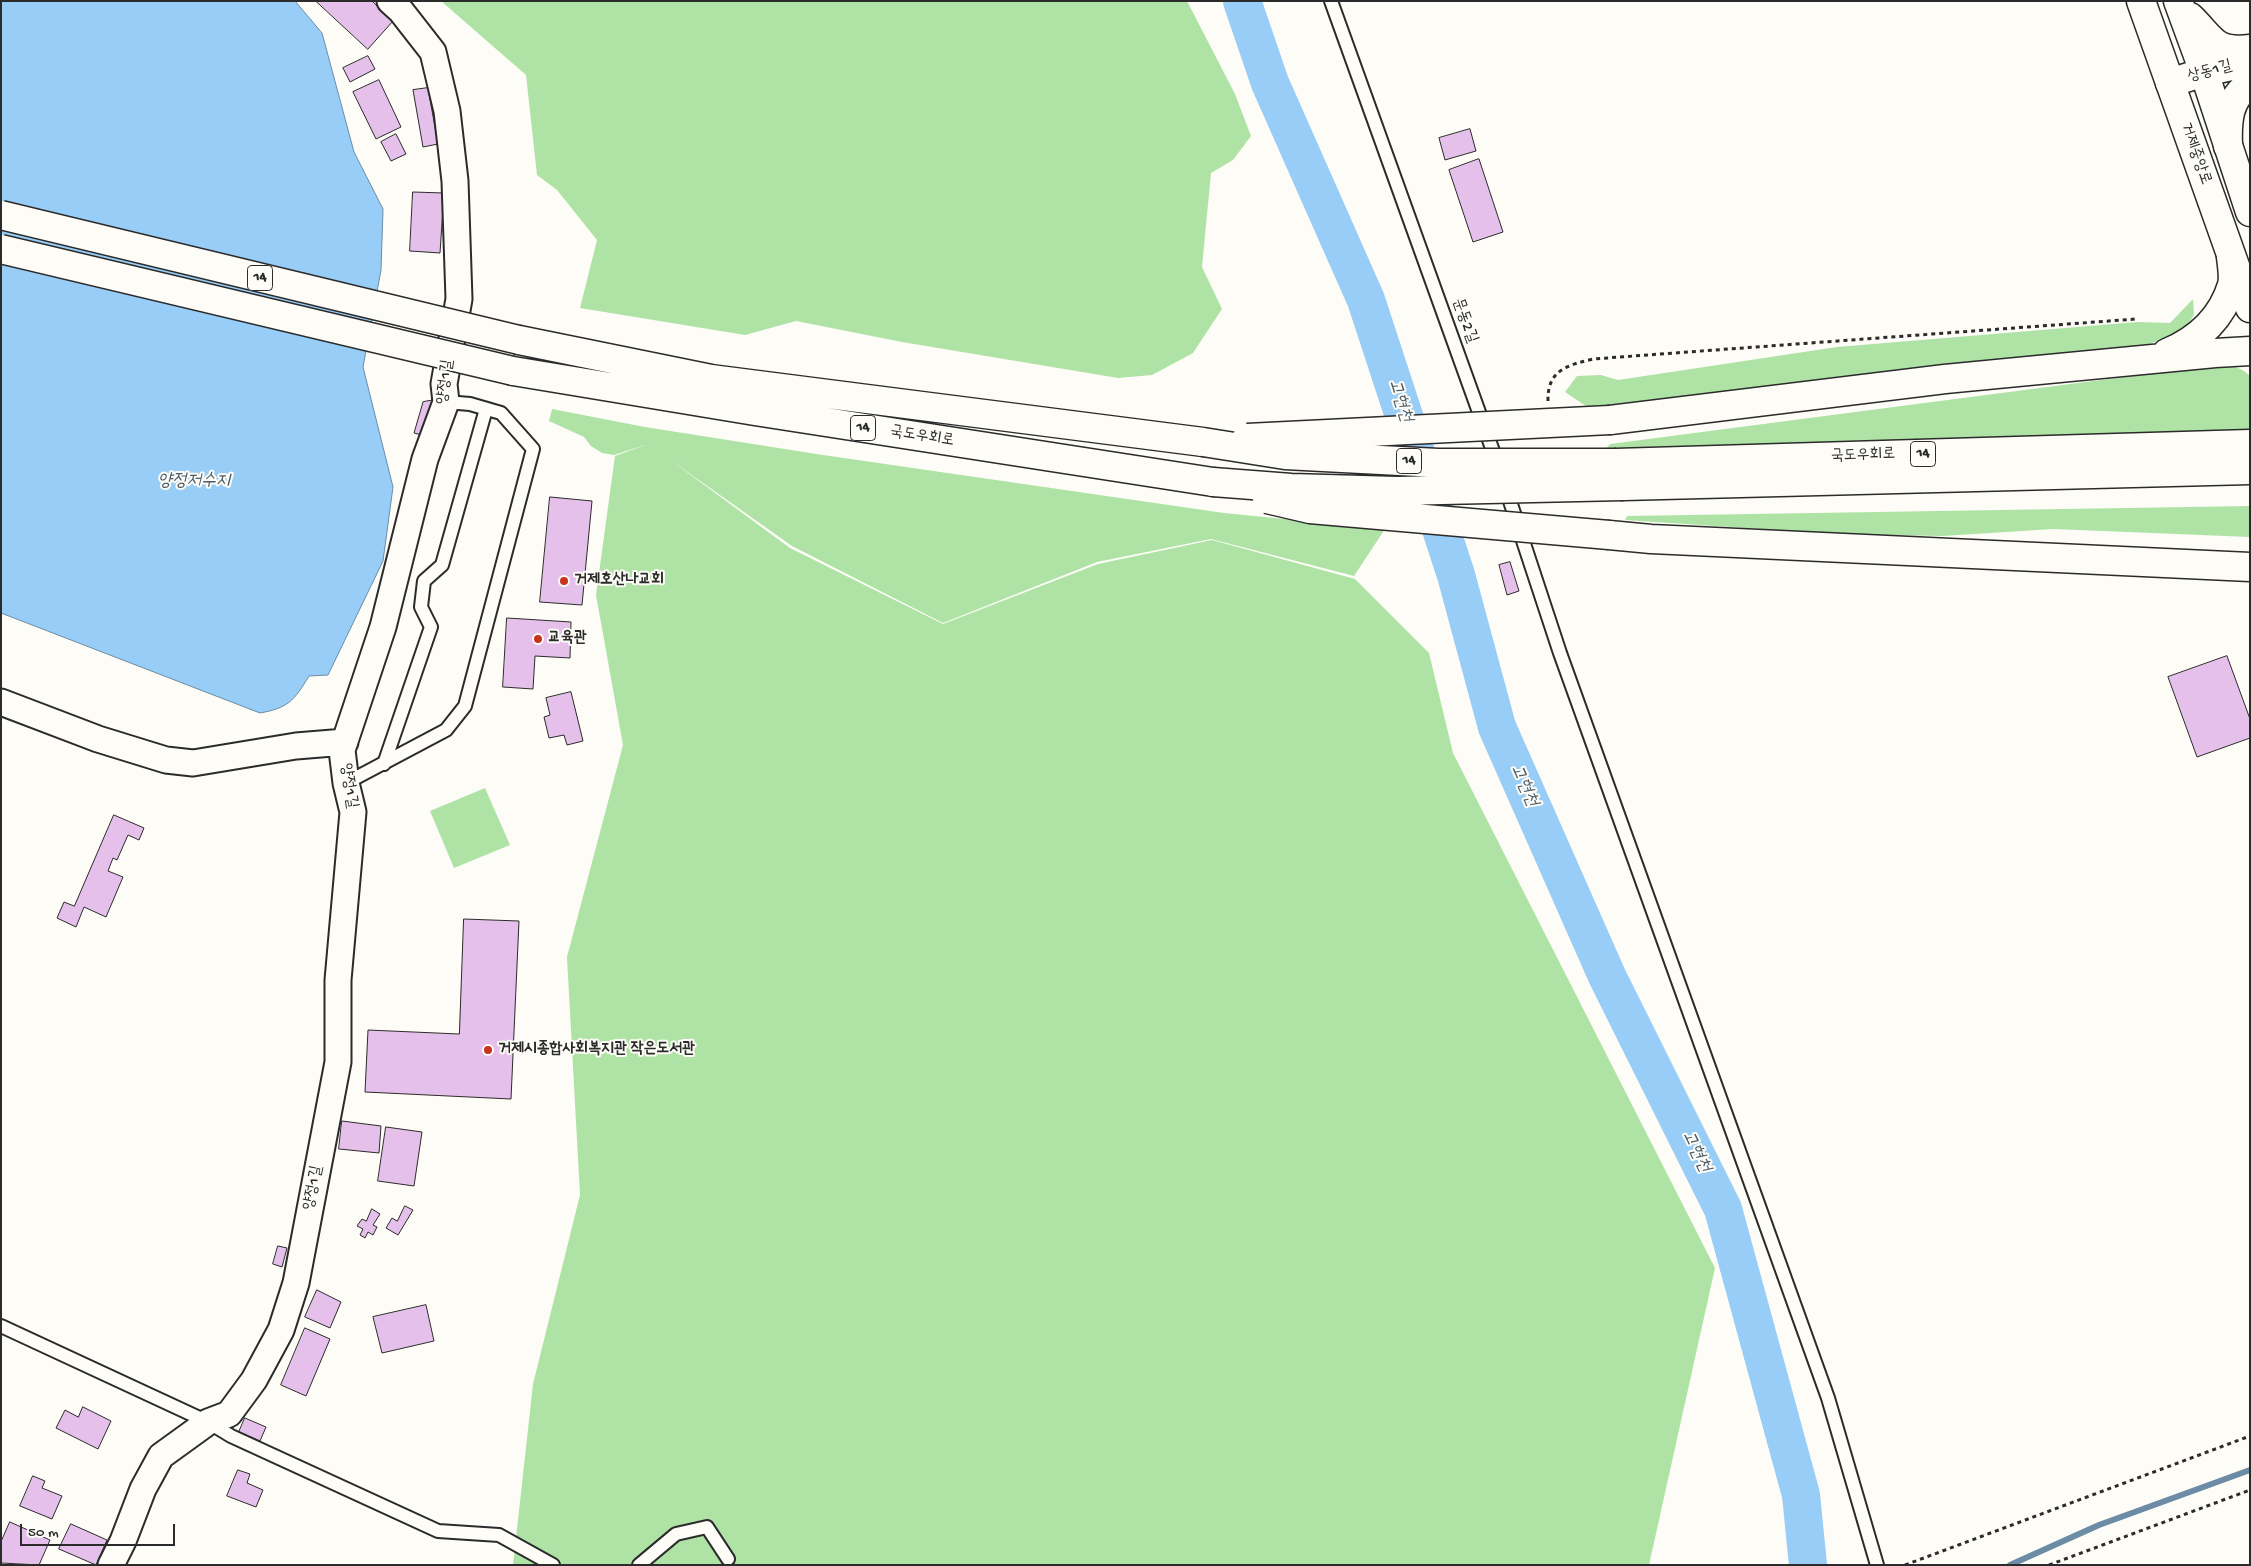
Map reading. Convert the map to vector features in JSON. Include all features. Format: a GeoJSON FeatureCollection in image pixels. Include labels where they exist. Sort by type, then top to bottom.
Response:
{"type":"FeatureCollection","features":[{"type":"Feature","properties":{"kind":"main road","name":"거제중앙로"},"geometry":{"type":"LineString","coordinates":[[2141,1],[2250,308]]}},
{"type":"Feature","properties":{"kind":"main road","name":"거제중앙로"},"geometry":{"type":"LineString","coordinates":[[2179,6],[2250,212]]}},
{"type":"Feature","properties":{"kind":"main road"},"geometry":{"type":"LineString","coordinates":[[2179,6],[2211,42],[2236,50],[2250,49]]}},
{"type":"Feature","properties":{"kind":"main road","name":"상동1길"},"geometry":{"type":"LineString","coordinates":[[2173,90],[2206,80],[2250,62]]}},
{"type":"Feature","properties":{"kind":"main road","name":"상동1길"},"geometry":{"type":"LineString","coordinates":[[2206,80],[2250,77]]}},
{"type":"Feature","properties":{"kind":"main road"},"geometry":{"type":"LineString","coordinates":[[2228,150],[2228,115],[2238,94],[2250,84]]}},
{"type":"Feature","properties":{"kind":"main road","name":"국도우회로"},"geometry":{"type":"LineString","coordinates":[[1,215],[520,340],[711,379],[1204,442]]}},
{"type":"Feature","properties":{"kind":"main road","name":"국도우회로"},"geometry":{"type":"LineString","coordinates":[[1,249],[513,371],[755,411],[1213,482]]}},
{"type":"Feature","properties":{"kind":"main road"},"geometry":{"type":"LineString","coordinates":[[2150,360],[2185,346],[2206,330],[2222,307],[2232,283],[2231,257]]}},
{"type":"Feature","properties":{"kind":"main road"},"geometry":{"type":"LineString","coordinates":[[1204,442],[1268,436],[1393,432],[1610,420],[1926,381],[2250,351]]}},
{"type":"Feature","properties":{"kind":"main road","name":"14"},"geometry":{"type":"LineString","coordinates":[[1204,442],[1285,455],[1620,475]]}},
{"type":"Feature","properties":{"kind":"main road","name":"국도우회로"},"geometry":{"type":"LineString","coordinates":[[1620,475],[2240,457]]}},
{"type":"Feature","properties":{"kind":"main road","name":"14"},"geometry":{"type":"LineString","coordinates":[[1213,482],[1291,488],[1397,491],[1620,475]]}},
{"type":"Feature","properties":{"kind":"main road"},"geometry":{"type":"LineString","coordinates":[[1213,482],[1256,496],[1310,509],[1651,539],[2250,567]]}},
{"type":"Feature","properties":{"kind":"main road"},"geometry":{"type":"LineString","coordinates":[[1979,555],[2024,544],[2074,542],[2250,550]]}},
{"type":"Feature","properties":{"kind":"street","name":"양정1길"},"geometry":{"type":"LineString","coordinates":[[111,1565],[123,1542],[143,1489],[161,1456],[208,1422],[229,1414],[254,1380],[281,1330],[296,1282],[338,1062],[338,980],[352,812],[342,750],[383,628],[425,459],[446,402],[444,384],[459,299],[455,181],[447,111],[433,52],[401,11],[390,1]]}},
{"type":"Feature","properties":{"kind":"street"},"geometry":{"type":"LineString","coordinates":[[1,702],[98,739],[166,760],[194,763],[296,746],[345,742]]}},
{"type":"Feature","properties":{"kind":"lane","name":"문동2길"},"geometry":{"type":"LineString","coordinates":[[1331,1],[1366,103],[1470,384],[1527,547],[1560,653],[1828,1398],[1878,1565]]}},
{"type":"Feature","properties":{"kind":"lane"},"geometry":{"type":"LineString","coordinates":[[346,783],[446,730],[465,706],[533,449],[501,413],[446,402]]}},
{"type":"Feature","properties":{"kind":"lane"},"geometry":{"type":"LineString","coordinates":[[384,764],[431,628],[421,606],[424,581],[442,565],[486,409]]}},
{"type":"Feature","properties":{"kind":"lane"},"geometry":{"type":"LineString","coordinates":[[1,1326],[438,1531],[499,1535],[553,1565]]}},
{"type":"Feature","properties":{"kind":"lane"},"geometry":{"type":"LineString","coordinates":[[639,1565],[676,1534],[707,1527],[728,1559]]}},
{"type":"Feature","properties":{"kind":"path"},"geometry":{"type":"LineString","coordinates":[[1905,1565],[2250,1436]]}},
{"type":"Feature","properties":{"kind":"path"},"geometry":{"type":"LineString","coordinates":[[2049,1565],[2250,1490]]}},
{"type":"Feature","properties":{"kind":"green space"},"geometry":{"type":"Polygon","coordinates":[[[441,1],[1187,1],[1235,94],[1251,136],[1233,160],[1211,173],[1202,267],[1222,309],[1193,353],[1152,375],[1118,378],[902,342],[796,321],[745,335],[580,308],[597,240],[557,190],[537,175],[526,75],[441,1]]]}},
{"type":"Feature","properties":{"kind":"green space"},"geometry":{"type":"Polygon","coordinates":[[[2193,299],[2194,314],[2187,328],[2150,344],[1616,413],[1592,410],[1565,392],[1577,376],[1601,375],[1618,380],[1837,347],[2137,322],[2170,323],[2193,299]]]}},
{"type":"Feature","properties":{"kind":"green space"},"geometry":{"type":"Polygon","coordinates":[[[2216,365],[2234,367],[2250,376],[2250,438],[1605,450],[1610,444],[2216,365]]]}},
{"type":"Feature","properties":{"kind":"green space"},"geometry":{"type":"Polygon","coordinates":[[[552,409],[645,427],[823,455],[1224,513],[1385,529],[1354,576],[1211,539],[1097,562],[943,623],[792,546],[669,459],[790,548],[943,624],[1098,564],[1212,540],[1355,579],[1429,653],[1453,753],[1715,1268],[1649,1565],[513,1565],[533,1384],[580,1195],[567,957],[623,745],[596,595],[615,456],[648,444],[614,455],[602,453],[591,446],[584,437],[549,421],[552,409]]]}},
{"type":"Feature","properties":{"kind":"green space"},"geometry":{"type":"Polygon","coordinates":[[[2250,506],[2250,537],[2053,529],[1943,536],[1835,534],[1625,520],[1627,516],[2250,506]]]}},
{"type":"Feature","properties":{"kind":"green space"},"geometry":{"type":"Polygon","coordinates":[[[485,788],[510,845],[454,868],[430,811],[485,788]]]}},
{"type":"Feature","properties":{"kind":"water","name":"양정저수지"},"geometry":{"type":"Polygon","coordinates":[[[1,1],[295,1],[322,33],[354,152],[383,209],[381,270],[363,367],[393,487],[383,561],[328,675],[309,676],[299,692],[284,706],[277,709],[260,713],[1,613],[1,1]]]}},
{"type":"Feature","properties":{"kind":"building"},"geometry":{"type":"Polygon","coordinates":[[[316,1],[372,1],[393,21],[368,49],[316,1]]]}},
{"type":"Feature","properties":{"kind":"building"},"geometry":{"type":"Polygon","coordinates":[[[368,56],[375,69],[350,82],[343,68],[368,56]]]}},
{"type":"Feature","properties":{"kind":"building"},"geometry":{"type":"Polygon","coordinates":[[[379,80],[401,127],[376,139],[353,92],[379,80]]]}},
{"type":"Feature","properties":{"kind":"building"},"geometry":{"type":"Polygon","coordinates":[[[428,88],[438,144],[423,147],[413,90],[428,88]]]}},
{"type":"Feature","properties":{"kind":"building"},"geometry":{"type":"Polygon","coordinates":[[[1470,129],[1476,151],[1445,160],[1439,138],[1470,129]]]}},
{"type":"Feature","properties":{"kind":"building"},"geometry":{"type":"Polygon","coordinates":[[[396,134],[406,154],[391,161],[381,142],[396,134]]]}},
{"type":"Feature","properties":{"kind":"building"},"geometry":{"type":"Polygon","coordinates":[[[1479,159],[1503,232],[1473,242],[1449,170],[1479,159]]]}},
{"type":"Feature","properties":{"kind":"building"},"geometry":{"type":"Polygon","coordinates":[[[413,192],[444,193],[440,253],[410,251],[413,192]]]}},
{"type":"Feature","properties":{"kind":"building"},"geometry":{"type":"Polygon","coordinates":[[[441,399],[430,437],[414,433],[423,402],[441,399]]]}},
{"type":"Feature","properties":{"kind":"building"},"geometry":{"type":"Polygon","coordinates":[[[550,497],[592,501],[582,605],[540,602],[550,497]]]}},
{"type":"Feature","properties":{"kind":"building"},"geometry":{"type":"Polygon","coordinates":[[[1510,562],[1519,591],[1507,595],[1499,565],[1510,562]]]}},
{"type":"Feature","properties":{"kind":"building","name":"교육관"},"geometry":{"type":"Polygon","coordinates":[[[507,618],[571,622],[570,658],[535,656],[533,689],[503,687],[507,618]]]}},
{"type":"Feature","properties":{"kind":"building"},"geometry":{"type":"Polygon","coordinates":[[[2227,656],[2250,719],[2250,738],[2197,757],[2168,677],[2227,656]]]}},
{"type":"Feature","properties":{"kind":"building"},"geometry":{"type":"Polygon","coordinates":[[[571,692],[583,741],[567,745],[564,735],[549,738],[544,717],[550,715],[546,698],[571,692]]]}},
{"type":"Feature","properties":{"kind":"building"},"geometry":{"type":"Polygon","coordinates":[[[114,815],[144,828],[139,840],[128,835],[117,860],[113,858],[108,871],[123,877],[106,917],[84,907],[76,927],[57,918],[64,902],[74,906],[114,815]]]}},
{"type":"Feature","properties":{"kind":"building"},"geometry":{"type":"Polygon","coordinates":[[[464,919],[519,921],[511,1099],[365,1092],[368,1030],[459,1034],[464,919]]]}},
{"type":"Feature","properties":{"kind":"building"},"geometry":{"type":"Polygon","coordinates":[[[342,1121],[381,1126],[379,1153],[339,1149],[342,1121]]]}},
{"type":"Feature","properties":{"kind":"building"},"geometry":{"type":"Polygon","coordinates":[[[386,1127],[422,1132],[414,1186],[378,1181],[386,1127]]]}},
{"type":"Feature","properties":{"kind":"building"},"geometry":{"type":"Polygon","coordinates":[[[405,1206],[413,1210],[398,1235],[386,1228],[392,1218],[397,1221],[405,1206]]]}},
{"type":"Feature","properties":{"kind":"building"},"geometry":{"type":"Polygon","coordinates":[[[372,1209],[380,1214],[373,1225],[377,1227],[373,1235],[368,1232],[365,1238],[360,1235],[363,1229],[357,1226],[362,1219],[366,1221],[372,1209]]]}},
{"type":"Feature","properties":{"kind":"building"},"geometry":{"type":"Polygon","coordinates":[[[278,1246],[287,1248],[282,1267],[273,1264],[278,1246]]]}},
{"type":"Feature","properties":{"kind":"building"},"geometry":{"type":"Polygon","coordinates":[[[317,1290],[341,1302],[330,1328],[305,1317],[317,1290]]]}},
{"type":"Feature","properties":{"kind":"building"},"geometry":{"type":"Polygon","coordinates":[[[426,1305],[434,1341],[382,1353],[373,1317],[426,1305]]]}},
{"type":"Feature","properties":{"kind":"building"},"geometry":{"type":"Polygon","coordinates":[[[305,1328],[330,1339],[306,1396],[281,1385],[305,1328]]]}},
{"type":"Feature","properties":{"kind":"building"},"geometry":{"type":"Polygon","coordinates":[[[83,1407],[111,1421],[98,1449],[56,1428],[65,1410],[78,1417],[83,1407]]]}},
{"type":"Feature","properties":{"kind":"building"},"geometry":{"type":"Polygon","coordinates":[[[245,1418],[266,1427],[260,1441],[239,1432],[245,1418]]]}},
{"type":"Feature","properties":{"kind":"building"},"geometry":{"type":"Polygon","coordinates":[[[238,1470],[250,1474],[247,1483],[263,1490],[256,1507],[227,1496],[238,1470]]]}},
{"type":"Feature","properties":{"kind":"building"},"geometry":{"type":"Polygon","coordinates":[[[33,1476],[45,1481],[42,1488],[62,1496],[52,1519],[20,1506],[33,1476]]]}},
{"type":"Feature","properties":{"kind":"building"},"geometry":{"type":"Polygon","coordinates":[[[10,1522],[50,1540],[39,1565],[1,1563],[1,1542],[10,1522]]]}},
{"type":"Feature","properties":{"kind":"building"},"geometry":{"type":"Polygon","coordinates":[[[71,1524],[107,1540],[96,1565],[59,1549],[71,1524]]]}},
{"type":"Feature","properties":{"kind":"waterway","name":"고현천"},"geometry":{"type":"LineString","coordinates":[[1242,1],[1270,83],[1366,300],[1456,575],[1497,727],[1607,976],[1723,1209],[1801,1495],[1808,1565]]}},
{"type":"Feature","properties":{"kind":"waterway"},"geometry":{"type":"LineString","coordinates":[[2010,1565],[2099,1525],[2250,1470]]}},
{"type":"Feature","properties":{"kind":"place","name":"거제호산나교회"},"geometry":{"type":"Point","coordinates":[564,581]}},
{"type":"Feature","properties":{"kind":"place","name":"교육관"},"geometry":{"type":"Point","coordinates":[538,639]}},
{"type":"Feature","properties":{"kind":"place","name":"거제시종합사회복지관 작은도서관"},"geometry":{"type":"Point","coordinates":[488,1050]}}]}
